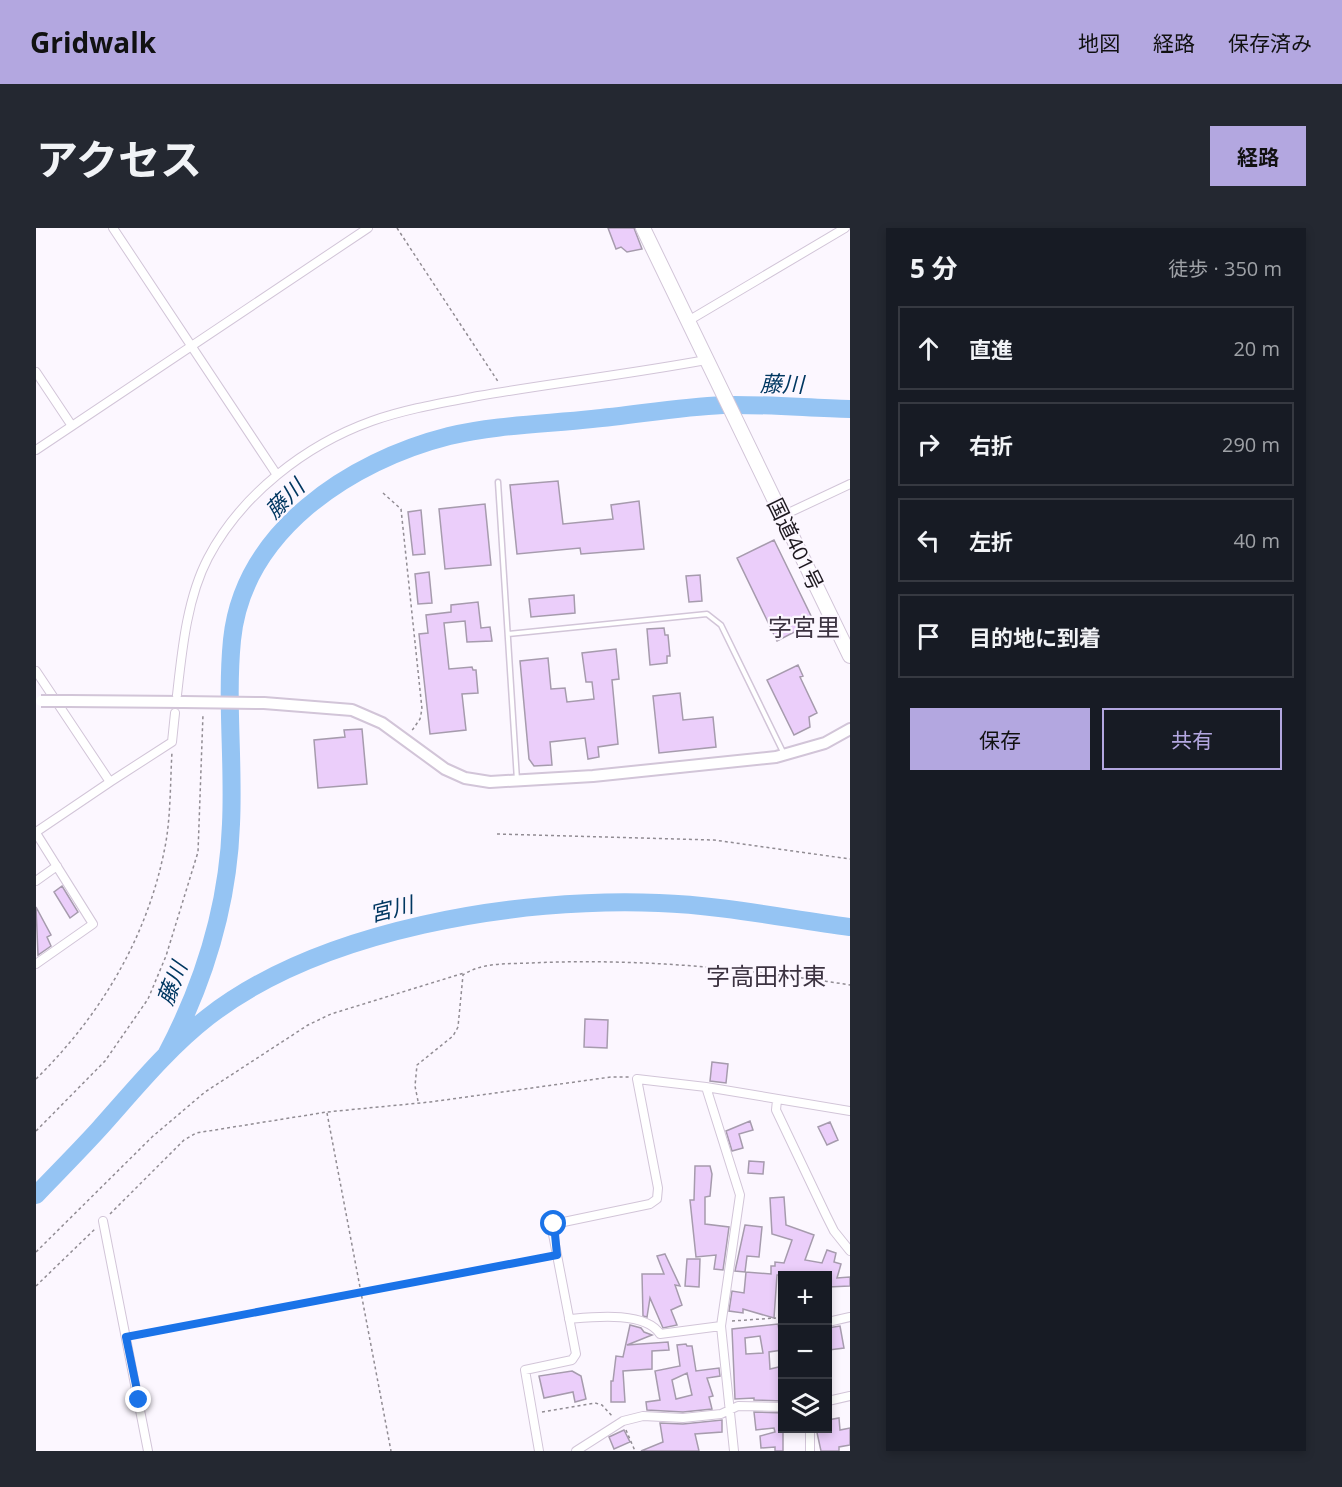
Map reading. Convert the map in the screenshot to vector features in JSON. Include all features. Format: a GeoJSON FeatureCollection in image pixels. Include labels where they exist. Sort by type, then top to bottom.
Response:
{"type":"FeatureCollection","features":[{"type":"Feature","properties":{"kind":"highway"},"geometry":{"type":"LineString","coordinates":[[643,228],[707,363]]}},
{"type":"Feature","properties":{"kind":"highway","name":"国道401号"},"geometry":{"type":"LineString","coordinates":[[707,363],[850,656]]}},
{"type":"Feature","properties":{"kind":"street"},"geometry":{"type":"LineString","coordinates":[[112,228],[277,475]]}},
{"type":"Feature","properties":{"kind":"street"},"geometry":{"type":"LineString","coordinates":[[36,450],[368,228]]}},
{"type":"Feature","properties":{"kind":"street"},"geometry":{"type":"LineString","coordinates":[[688,321],[845,228]]}},
{"type":"Feature","properties":{"kind":"street"},"geometry":{"type":"LineString","coordinates":[[180,698],[192,605],[207,559],[231,523],[255,495],[277,475],[310,452],[370,421],[416,408],[504,392],[707,363]]}},
{"type":"Feature","properties":{"kind":"street"},"geometry":{"type":"LineString","coordinates":[[36,372],[72,426]]}},
{"type":"Feature","properties":{"kind":"street"},"geometry":{"type":"LineString","coordinates":[[782,516],[850,484]]}},
{"type":"Feature","properties":{"kind":"street"},"geometry":{"type":"LineString","coordinates":[[36,671],[110,782]]}},
{"type":"Feature","properties":{"kind":"street"},"geometry":{"type":"LineString","coordinates":[[38,701],[180,698],[352,710],[382,723],[445,769],[465,778],[490,782],[593,776],[785,755],[825,743],[850,729]]}},
{"type":"Feature","properties":{"kind":"street"},"geometry":{"type":"LineString","coordinates":[[36,964],[93,924],[36,833],[172,742],[175,713]]}},
{"type":"Feature","properties":{"kind":"street"},"geometry":{"type":"LineString","coordinates":[[36,881],[57,866]]}},
{"type":"Feature","properties":{"kind":"street"},"geometry":{"type":"LineString","coordinates":[[539,1451],[525,1370],[575,1358],[557,1255],[554,1224],[650,1204],[657,1199],[637,1079],[706,1087],[850,1112]]}},
{"type":"Feature","properties":{"kind":"street"},"geometry":{"type":"LineString","coordinates":[[706,1087],[740,1195],[722,1324],[734,1451]]}},
{"type":"Feature","properties":{"kind":"street"},"geometry":{"type":"LineString","coordinates":[[777,1100],[776,1110],[783,1126],[840,1238],[850,1251]]}},
{"type":"Feature","properties":{"kind":"street"},"geometry":{"type":"LineString","coordinates":[[103,1221],[148,1451]]}},
{"type":"Feature","properties":{"kind":"street"},"geometry":{"type":"LineString","coordinates":[[840,1238],[850,1233]]}},
{"type":"Feature","properties":{"kind":"street"},"geometry":{"type":"LineString","coordinates":[[569,1319],[614,1317],[650,1324],[660,1334],[722,1324]]}},
{"type":"Feature","properties":{"kind":"street"},"geometry":{"type":"LineString","coordinates":[[832,1321],[850,1317]]}},
{"type":"Feature","properties":{"kind":"street"},"geometry":{"type":"LineString","coordinates":[[832,1400],[850,1396]]}},
{"type":"Feature","properties":{"kind":"street"},"geometry":{"type":"LineString","coordinates":[[576,1451],[621,1423],[643,1416],[683,1418],[721,1414],[730,1408],[778,1407]]}},
{"type":"Feature","properties":{"kind":"street"},"geometry":{"type":"LineString","coordinates":[[810,1433],[810,1451]]}},
{"type":"Feature","properties":{"kind":"lane"},"geometry":{"type":"LineString","coordinates":[[498,482],[517,781]]}},
{"type":"Feature","properties":{"kind":"lane"},"geometry":{"type":"LineString","coordinates":[[508,634],[707,614],[721,625],[785,755]]}},
{"type":"Feature","properties":{"kind":"path"},"geometry":{"type":"LineString","coordinates":[[398,228],[504,392]]}},
{"type":"Feature","properties":{"kind":"path"},"geometry":{"type":"LineString","coordinates":[[383,493],[401,509],[422,709],[417,725],[404,740]]}},
{"type":"Feature","properties":{"kind":"path"},"geometry":{"type":"LineString","coordinates":[[36,1131],[105,1061],[148,999],[166,956],[198,852],[204,741],[202,708]]}},
{"type":"Feature","properties":{"kind":"path"},"geometry":{"type":"LineString","coordinates":[[36,1079],[91,1017],[132,949],[164,852],[172,742]]}},
{"type":"Feature","properties":{"kind":"path"},"geometry":{"type":"LineString","coordinates":[[497,834],[714,840],[850,859]]}},
{"type":"Feature","properties":{"kind":"path"},"geometry":{"type":"LineString","coordinates":[[36,1252],[152,1137],[205,1092],[308,1025],[332,1014],[467,972],[502,964],[605,961],[781,974],[850,985]]}},
{"type":"Feature","properties":{"kind":"path"},"geometry":{"type":"LineString","coordinates":[[418,1103],[415,1079],[417,1065],[453,1036],[458,1027],[462,1007],[461,984],[467,972]]}},
{"type":"Feature","properties":{"kind":"path"},"geometry":{"type":"LineString","coordinates":[[36,1286],[190,1135],[327,1112],[418,1103],[611,1077],[637,1079]]}},
{"type":"Feature","properties":{"kind":"path"},"geometry":{"type":"LineString","coordinates":[[327,1112],[392,1451]]}},
{"type":"Feature","properties":{"kind":"path"},"geometry":{"type":"LineString","coordinates":[[126,1337],[557,1255]]}},
{"type":"Feature","properties":{"kind":"path"},"geometry":{"type":"LineString","coordinates":[[722,1324],[776,1318]]}},
{"type":"Feature","properties":{"kind":"path"},"geometry":{"type":"LineString","coordinates":[[532,1413],[598,1403],[621,1423],[635,1451]]}},
{"type":"Feature","properties":{"kind":"building"},"geometry":{"type":"Polygon","coordinates":[[[608,228],[634,228],[642,249],[627,252],[621,247],[616,249],[608,228]]]}},
{"type":"Feature","properties":{"kind":"building"},"geometry":{"type":"Polygon","coordinates":[[[558,481],[563,524],[613,519],[611,505],[639,501],[644,549],[581,554],[580,548],[517,554],[510,485],[558,481]]]}},
{"type":"Feature","properties":{"kind":"building"},"geometry":{"type":"Polygon","coordinates":[[[485,504],[491,565],[445,569],[439,509],[485,504]]]}},
{"type":"Feature","properties":{"kind":"building"},"geometry":{"type":"Polygon","coordinates":[[[421,510],[425,554],[413,555],[408,512],[421,510]]]}},
{"type":"Feature","properties":{"kind":"building"},"geometry":{"type":"Polygon","coordinates":[[[774,540],[814,622],[777,641],[737,558],[774,540]]]}},
{"type":"Feature","properties":{"kind":"building"},"geometry":{"type":"Polygon","coordinates":[[[429,572],[432,603],[418,604],[415,574],[429,572]]]}},
{"type":"Feature","properties":{"kind":"building"},"geometry":{"type":"Polygon","coordinates":[[[700,575],[702,601],[689,602],[686,576],[700,575]]]}},
{"type":"Feature","properties":{"kind":"building"},"geometry":{"type":"Polygon","coordinates":[[[574,595],[575,613],[531,617],[529,599],[574,595]]]}},
{"type":"Feature","properties":{"kind":"building"},"geometry":{"type":"Polygon","coordinates":[[[478,602],[481,628],[490,627],[492,641],[467,642],[465,621],[444,623],[449,669],[472,667],[476,670],[478,693],[462,694],[466,730],[430,734],[419,634],[428,633],[426,615],[451,612],[451,605],[478,602]]]}},
{"type":"Feature","properties":{"kind":"building"},"geometry":{"type":"Polygon","coordinates":[[[664,628],[665,635],[668,635],[670,656],[667,656],[667,663],[650,665],[647,629],[664,628]]]}},
{"type":"Feature","properties":{"kind":"building"},"geometry":{"type":"Polygon","coordinates":[[[616,649],[619,679],[612,680],[618,744],[598,747],[599,757],[588,759],[585,738],[550,742],[552,765],[534,766],[529,759],[520,661],[548,658],[551,689],[565,688],[567,702],[594,699],[592,682],[586,682],[582,653],[616,649]]]}},
{"type":"Feature","properties":{"kind":"building"},"geometry":{"type":"Polygon","coordinates":[[[798,665],[803,676],[800,677],[817,713],[809,717],[810,727],[794,735],[767,680],[798,665]]]}},
{"type":"Feature","properties":{"kind":"building"},"geometry":{"type":"Polygon","coordinates":[[[680,693],[683,720],[713,717],[716,747],[659,753],[653,696],[680,693]]]}},
{"type":"Feature","properties":{"kind":"building"},"geometry":{"type":"Polygon","coordinates":[[[362,729],[367,784],[318,788],[314,740],[345,737],[344,730],[362,729]]]}},
{"type":"Feature","properties":{"kind":"building"},"geometry":{"type":"Polygon","coordinates":[[[62,886],[78,912],[70,918],[54,892],[62,886]]]}},
{"type":"Feature","properties":{"kind":"building"},"geometry":{"type":"Polygon","coordinates":[[[36,907],[51,935],[47,937],[51,946],[38,955],[36,907]]]}},
{"type":"Feature","properties":{"kind":"building"},"geometry":{"type":"Polygon","coordinates":[[[585,1019],[608,1020],[607,1048],[584,1047],[585,1019]]]}},
{"type":"Feature","properties":{"kind":"building"},"geometry":{"type":"Polygon","coordinates":[[[712,1062],[728,1064],[726,1083],[710,1081],[712,1062]]]}},
{"type":"Feature","properties":{"kind":"building"},"geometry":{"type":"Polygon","coordinates":[[[750,1121],[753,1130],[739,1134],[743,1148],[732,1151],[726,1131],[750,1121]]]}},
{"type":"Feature","properties":{"kind":"building"},"geometry":{"type":"Polygon","coordinates":[[[830,1122],[838,1140],[827,1145],[818,1127],[830,1122]]]}},
{"type":"Feature","properties":{"kind":"building"},"geometry":{"type":"Polygon","coordinates":[[[749,1161],[764,1162],[763,1174],[748,1173],[749,1161]]]}},
{"type":"Feature","properties":{"kind":"building"},"geometry":{"type":"Polygon","coordinates":[[[695,1166],[710,1166],[712,1174],[710,1196],[705,1197],[705,1224],[729,1227],[723,1270],[714,1269],[716,1255],[696,1257],[690,1200],[694,1200],[695,1166]]]}},
{"type":"Feature","properties":{"kind":"building"},"geometry":{"type":"Polygon","coordinates":[[[784,1197],[786,1225],[814,1235],[805,1260],[822,1263],[827,1250],[836,1253],[834,1262],[841,1264],[837,1278],[850,1277],[850,1286],[832,1287],[832,1271],[778,1271],[774,1318],[743,1309],[743,1313],[729,1311],[732,1291],[744,1293],[746,1272],[771,1274],[771,1266],[775,1266],[775,1262],[784,1263],[792,1240],[772,1234],[770,1198],[784,1197]]]}},
{"type":"Feature","properties":{"kind":"building"},"geometry":{"type":"Polygon","coordinates":[[[745,1225],[762,1227],[759,1257],[747,1256],[745,1272],[735,1271],[745,1225]]]}},
{"type":"Feature","properties":{"kind":"building"},"geometry":{"type":"Polygon","coordinates":[[[665,1254],[680,1286],[675,1285],[682,1305],[671,1310],[677,1325],[663,1328],[650,1298],[647,1317],[643,1316],[642,1274],[664,1274],[657,1256],[665,1254]]]}},
{"type":"Feature","properties":{"kind":"building"},"geometry":{"type":"Polygon","coordinates":[[[687,1259],[700,1259],[699,1287],[685,1286],[687,1259]]]}},
{"type":"Feature","properties":{"kind":"building"},"geometry":{"type":"Polygon","coordinates":[[[778,1324],[778,1351],[769,1352],[770,1369],[778,1367],[778,1401],[754,1400],[754,1398],[735,1399],[732,1329],[778,1324]],[[760,1336],[745,1338],[746,1354],[763,1353],[760,1336]]]}},
{"type":"Feature","properties":{"kind":"building"},"geometry":{"type":"Polygon","coordinates":[[[630,1325],[641,1328],[652,1335],[627,1345],[668,1342],[669,1350],[652,1351],[652,1369],[623,1371],[625,1402],[611,1402],[611,1381],[613,1381],[616,1356],[623,1357],[630,1325]]]}},
{"type":"Feature","properties":{"kind":"building"},"geometry":{"type":"Polygon","coordinates":[[[840,1326],[844,1348],[832,1350],[832,1327],[840,1326]]]}},
{"type":"Feature","properties":{"kind":"building"},"geometry":{"type":"Polygon","coordinates":[[[677,1345],[692,1346],[696,1371],[719,1368],[720,1376],[707,1378],[713,1396],[709,1397],[712,1409],[683,1412],[647,1410],[646,1402],[660,1400],[655,1371],[680,1366],[677,1345]],[[687,1373],[672,1380],[676,1399],[692,1395],[687,1373]]]}},
{"type":"Feature","properties":{"kind":"building"},"geometry":{"type":"Polygon","coordinates":[[[572,1371],[581,1376],[586,1399],[575,1402],[573,1392],[544,1398],[539,1376],[572,1371]]]}},
{"type":"Feature","properties":{"kind":"building"},"geometry":{"type":"Polygon","coordinates":[[[754,1412],[778,1413],[778,1433],[783,1433],[783,1451],[775,1451],[775,1447],[761,1448],[760,1436],[775,1432],[774,1428],[756,1430],[754,1412]]]}},
{"type":"Feature","properties":{"kind":"building"},"geometry":{"type":"Polygon","coordinates":[[[839,1418],[840,1430],[850,1428],[850,1445],[839,1447],[839,1451],[821,1451],[817,1433],[832,1433],[832,1419],[839,1418]]]}},
{"type":"Feature","properties":{"kind":"building"},"geometry":{"type":"Polygon","coordinates":[[[722,1420],[722,1432],[695,1434],[699,1451],[641,1451],[663,1442],[660,1423],[683,1424],[722,1420]]]}},
{"type":"Feature","properties":{"kind":"building"},"geometry":{"type":"Polygon","coordinates":[[[624,1430],[630,1442],[614,1449],[609,1437],[624,1430]]]}},
{"type":"Feature","properties":{"kind":"waterway","name":"藤川"},"geometry":{"type":"LineString","coordinates":[[166,1055],[180,1028],[202,972],[212,943],[225,885],[232,801],[230,663],[240,601],[257,566],[279,534],[307,506],[340,483],[375,463],[412,447],[466,432],[723,405],[850,409]]}},
{"type":"Feature","properties":{"kind":"waterway","name":"宮川"},"geometry":{"type":"LineString","coordinates":[[36,1195],[165,1056],[208,1017],[254,987],[306,961],[363,941],[423,925],[484,913],[545,906],[604,903],[706,906],[850,927]]}},
{"type":"Feature","properties":{"kind":"district","name":"字宮里"},"geometry":{"type":"Point","coordinates":[804,626]}},
{"type":"Feature","properties":{"kind":"district","name":"字高田村東"},"geometry":{"type":"Point","coordinates":[766,975]}},
{"type":"Feature","properties":{"kind":"route"},"geometry":{"type":"LineString","coordinates":[[139,1400],[126,1337],[557,1255],[552,1229],[554,1224]]}}]}
